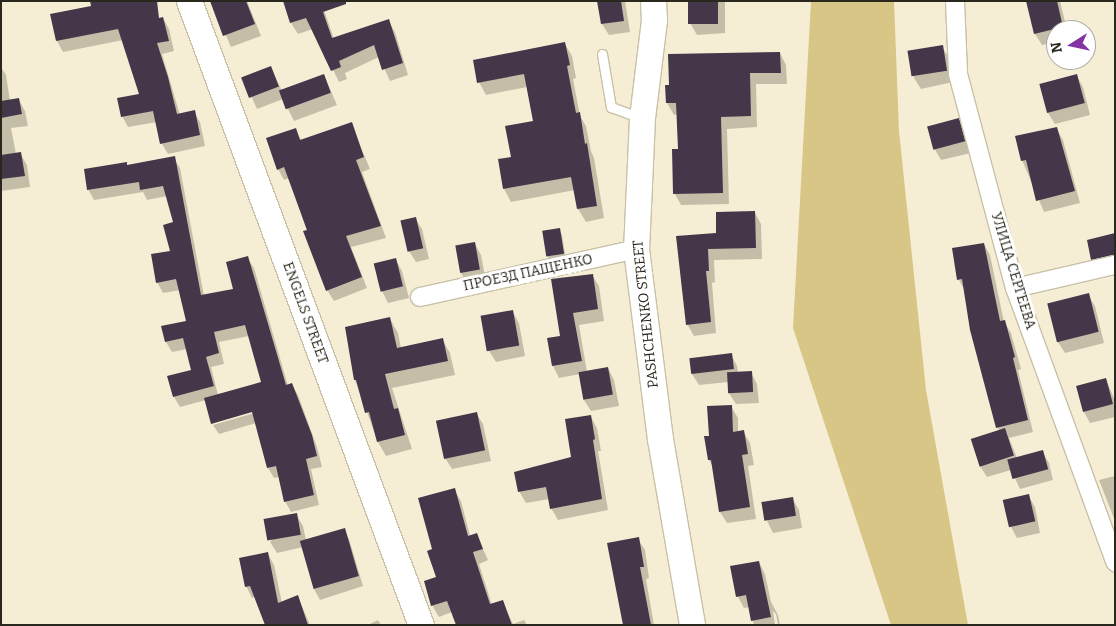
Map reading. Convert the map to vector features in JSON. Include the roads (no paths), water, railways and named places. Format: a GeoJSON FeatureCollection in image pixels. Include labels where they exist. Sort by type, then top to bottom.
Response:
{"type":"FeatureCollection","features":[{"type":"Feature","properties":{"kind":"street","name":"ENGELS STREET"},"geometry":{"type":"LineString","coordinates":[[189,1],[421,625]]}},
{"type":"Feature","properties":{"kind":"street","name":"PASHCHENKO STREET"},"geometry":{"type":"LineString","coordinates":[[653,1],[654,20],[642,118],[636,249],[660,439],[692,625]]}},
{"type":"Feature","properties":{"kind":"street","name":"УЛИЦА СЕРГЕЕВА"},"geometry":{"type":"LineString","coordinates":[[955,1],[958,74],[1015,288],[1115,562]]}},
{"type":"Feature","properties":{"kind":"street","name":"ПРОЕЗД ПАЩЕНКО"},"geometry":{"type":"LineString","coordinates":[[420,296],[636,249]]}},
{"type":"Feature","properties":{"kind":"street"},"geometry":{"type":"LineString","coordinates":[[1015,288],[1115,265]]}},
{"type":"Feature","properties":{"kind":"lane"},"geometry":{"type":"LineString","coordinates":[[602,54],[611,107],[642,118]]}}]}
